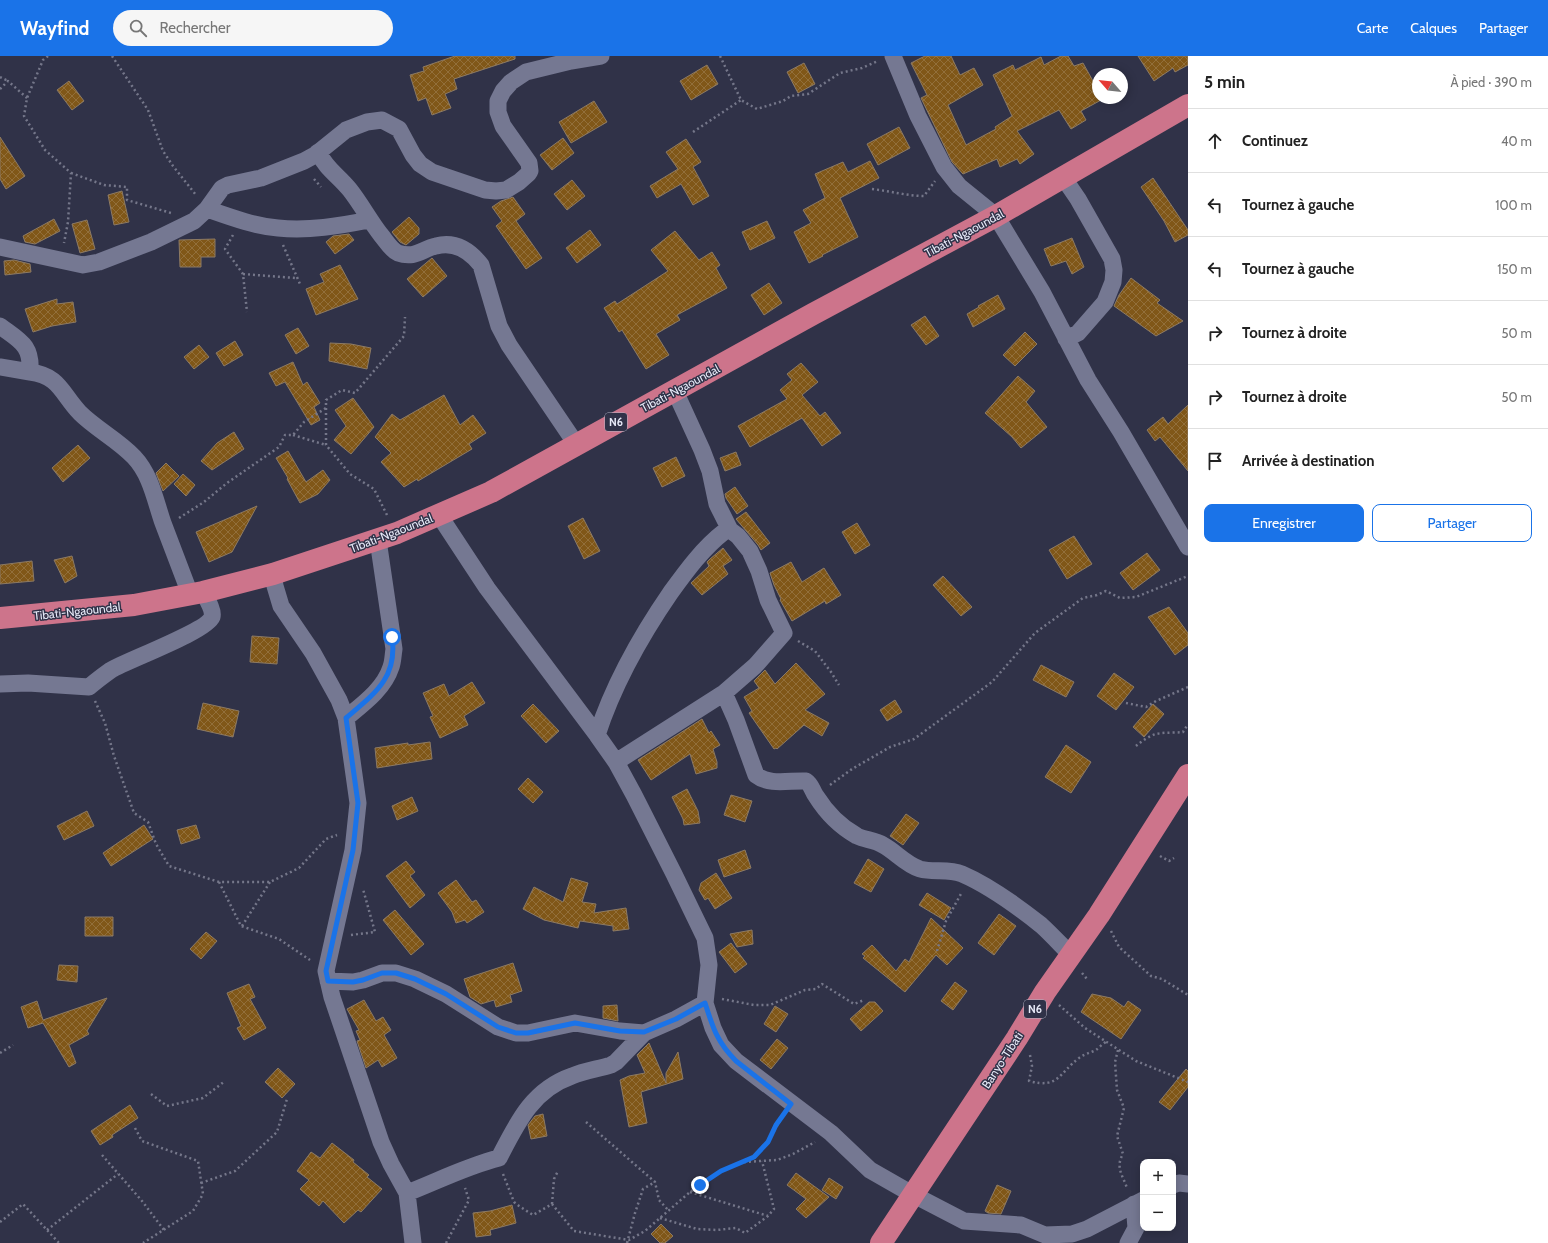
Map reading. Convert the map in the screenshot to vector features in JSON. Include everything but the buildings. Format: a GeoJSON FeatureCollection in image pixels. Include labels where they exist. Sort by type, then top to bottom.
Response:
{"type":"FeatureCollection","features":[{"type":"Feature","properties":{"kind":"highway","name":"Tibati-Ngaoundal"},"geometry":{"type":"LineString","coordinates":[[0,618],[134,605],[197,593],[273,574],[387,537],[439,515],[491,492],[813,314],[996,216],[1188,105]]}},
{"type":"Feature","properties":{"kind":"highway","name":"Banyo-Tibati"},"geometry":{"type":"LineString","coordinates":[[880,1243],[1017,1038],[1045,992],[1099,915],[1188,775]]}},
{"type":"Feature","properties":{"kind":"street"},"geometry":{"type":"LineString","coordinates":[[0,247],[83,265],[99,262],[151,242],[194,220],[207,209],[222,188],[228,185],[261,178],[304,161],[353,126],[382,120],[399,129],[413,155],[420,164],[432,172],[485,190],[506,190],[530,171],[529,163],[504,126],[498,112],[498,101],[503,91],[511,82],[526,72],[571,61],[601,56]]}},
{"type":"Feature","properties":{"kind":"street"},"geometry":{"type":"LineString","coordinates":[[887,58],[944,167],[959,186],[996,216],[1042,292],[1088,380],[1121,432],[1188,547]]}},
{"type":"Feature","properties":{"kind":"street"},"geometry":{"type":"LineString","coordinates":[[318,152],[328,169],[349,189],[369,220],[396,252],[414,254],[424,252],[436,246],[450,244],[468,251],[475,257],[481,265],[499,326],[509,346],[576,444]]}},
{"type":"Feature","properties":{"kind":"street"},"geometry":{"type":"LineString","coordinates":[[1063,177],[1078,199],[1112,259],[1114,270],[1113,282],[1105,302],[1078,334],[1066,339]]}},
{"type":"Feature","properties":{"kind":"street"},"geometry":{"type":"LineString","coordinates":[[207,209],[241,221],[277,228],[322,228],[369,220]]}},
{"type":"Feature","properties":{"kind":"street"},"geometry":{"type":"LineString","coordinates":[[0,326],[20,342],[29,352],[31,360],[30,372]]}},
{"type":"Feature","properties":{"kind":"street"},"geometry":{"type":"LineString","coordinates":[[0,367],[44,375],[57,383],[81,413],[133,456],[146,474],[163,522],[197,593],[212,612],[212,618],[207,623],[186,636],[111,671],[89,687],[28,683],[0,684]]}},
{"type":"Feature","properties":{"kind":"street"},"geometry":{"type":"LineString","coordinates":[[616,762],[724,694],[755,666],[784,633],[768,600],[759,571],[750,552],[738,536],[730,530],[717,504],[710,471],[675,391]]}},
{"type":"Feature","properties":{"kind":"street"},"geometry":{"type":"LineString","coordinates":[[439,515],[488,588],[616,762],[674,874],[705,938],[709,965],[705,1003],[713,1028],[721,1045],[736,1061],[831,1133],[870,1170],[912,1194],[964,1220],[1021,1225],[1045,1235],[1072,1234],[1087,1229],[1138,1202]]}},
{"type":"Feature","properties":{"kind":"street"},"geometry":{"type":"LineString","coordinates":[[597,735],[605,710],[616,686],[632,653],[653,619],[688,569],[703,551],[725,531],[730,530]]}},
{"type":"Feature","properties":{"kind":"street"},"geometry":{"type":"LineString","coordinates":[[346,718],[377,691],[386,679],[391,667],[394,649],[387,537]]}},
{"type":"Feature","properties":{"kind":"street"},"geometry":{"type":"LineString","coordinates":[[273,574],[281,606],[313,653],[339,700],[346,718],[358,803],[353,850],[333,938],[327,976],[381,1142],[407,1193],[412,1243]]}},
{"type":"Feature","properties":{"kind":"street"},"geometry":{"type":"LineString","coordinates":[[724,694],[736,720],[756,775],[761,778],[777,781],[806,781],[810,784],[815,796],[827,811],[847,830],[858,836],[883,845],[910,865],[923,870],[953,871],[969,878],[1015,905],[1042,926],[1070,955]]}},
{"type":"Feature","properties":{"kind":"street"},"geometry":{"type":"LineString","coordinates":[[327,976],[353,982],[382,973],[396,973],[415,979],[446,994],[498,1027],[516,1033],[528,1033],[575,1023],[620,1031],[644,1032],[676,1019],[705,1003]]}},
{"type":"Feature","properties":{"kind":"street"},"geometry":{"type":"LineString","coordinates":[[407,1193],[460,1172],[470,1166],[498,1158],[523,1113],[536,1098],[567,1078],[611,1065],[616,1062],[644,1032]]}},
{"type":"Feature","properties":{"kind":"street"},"geometry":{"type":"LineString","coordinates":[[1176,1184],[1179,1183],[1188,1184]]}},
{"type":"Feature","properties":{"kind":"street"},"geometry":{"type":"LineString","coordinates":[[1128,1243],[1136,1228],[1138,1202]]}},
{"type":"Feature","properties":{"kind":"path"},"geometry":{"type":"LineString","coordinates":[[48,56],[43,60],[27,98],[24,116],[46,150],[71,173],[104,185],[127,187],[128,200],[194,220]]}},
{"type":"Feature","properties":{"kind":"path"},"geometry":{"type":"LineString","coordinates":[[112,56],[148,110],[163,151],[207,209]]}},
{"type":"Feature","properties":{"kind":"path"},"geometry":{"type":"LineString","coordinates":[[720,56],[741,100],[757,109],[783,101],[792,96],[808,94],[840,73],[862,68],[887,58]]}},
{"type":"Feature","properties":{"kind":"path"},"geometry":{"type":"LineString","coordinates":[[0,77],[8,81],[27,98]]}},
{"type":"Feature","properties":{"kind":"path"},"geometry":{"type":"LineString","coordinates":[[0,89],[8,81]]}},
{"type":"Feature","properties":{"kind":"path"},"geometry":{"type":"LineString","coordinates":[[693,132],[741,100]]}},
{"type":"Feature","properties":{"kind":"path"},"geometry":{"type":"LineString","coordinates":[[872,189],[913,196],[924,196],[944,167]]}},
{"type":"Feature","properties":{"kind":"path"},"geometry":{"type":"LineString","coordinates":[[60,259],[68,222],[71,173]]}},
{"type":"Feature","properties":{"kind":"path"},"geometry":{"type":"LineString","coordinates":[[241,221],[225,249],[243,274],[247,312]]}},
{"type":"Feature","properties":{"kind":"path"},"geometry":{"type":"LineString","coordinates":[[277,228],[296,278],[300,284]]}},
{"type":"Feature","properties":{"kind":"path"},"geometry":{"type":"LineString","coordinates":[[243,274],[296,278]]}},
{"type":"Feature","properties":{"kind":"path"},"geometry":{"type":"LineString","coordinates":[[326,445],[326,400],[342,390],[355,393],[404,336],[405,318]]}},
{"type":"Feature","properties":{"kind":"path"},"geometry":{"type":"LineString","coordinates":[[293,435],[304,422],[326,408]]}},
{"type":"Feature","properties":{"kind":"path"},"geometry":{"type":"LineString","coordinates":[[163,522],[182,517],[204,502],[227,483],[279,447],[285,435],[293,435],[326,445],[350,474],[374,489],[387,537]]}},
{"type":"Feature","properties":{"kind":"path"},"geometry":{"type":"LineString","coordinates":[[815,796],[852,769],[890,747],[914,739],[992,682],[1035,633],[1083,598],[1097,595],[1106,591],[1120,598],[1136,597],[1188,576]]}},
{"type":"Feature","properties":{"kind":"path"},"geometry":{"type":"LineString","coordinates":[[784,633],[815,651],[839,685]]}},
{"type":"Feature","properties":{"kind":"path"},"geometry":{"type":"LineString","coordinates":[[89,687],[105,723],[114,756],[134,813],[148,822],[156,844],[169,866],[219,882],[270,882],[299,868],[326,839],[356,828]]}},
{"type":"Feature","properties":{"kind":"path"},"geometry":{"type":"LineString","coordinates":[[1126,703],[1146,707],[1188,687]]}},
{"type":"Feature","properties":{"kind":"path"},"geometry":{"type":"LineString","coordinates":[[1136,746],[1157,734],[1183,732],[1188,724]]}},
{"type":"Feature","properties":{"kind":"path"},"geometry":{"type":"LineString","coordinates":[[937,952],[946,922],[969,878]]}},
{"type":"Feature","properties":{"kind":"path"},"geometry":{"type":"LineString","coordinates":[[219,882],[242,926],[280,939],[327,976]]}},
{"type":"Feature","properties":{"kind":"path"},"geometry":{"type":"LineString","coordinates":[[242,926],[270,882]]}},
{"type":"Feature","properties":{"kind":"path"},"geometry":{"type":"LineString","coordinates":[[333,938],[375,932],[363,887]]}},
{"type":"Feature","properties":{"kind":"path"},"geometry":{"type":"LineString","coordinates":[[1099,915],[1112,932],[1119,947],[1151,976],[1162,979],[1188,995]]}},
{"type":"Feature","properties":{"kind":"path"},"geometry":{"type":"LineString","coordinates":[[705,1003],[716,998],[754,1005],[770,1005],[805,990],[816,988],[822,984],[854,1004],[864,1000]]}},
{"type":"Feature","properties":{"kind":"path"},"geometry":{"type":"LineString","coordinates":[[1045,992],[1085,1028],[1118,1050],[1136,1061],[1188,1082]]}},
{"type":"Feature","properties":{"kind":"path"},"geometry":{"type":"LineString","coordinates":[[1017,1038],[1027,1046],[1031,1057],[1032,1066],[1029,1081],[1041,1085],[1057,1080],[1070,1064],[1085,1053],[1095,1050],[1106,1042]]}},
{"type":"Feature","properties":{"kind":"path"},"geometry":{"type":"LineString","coordinates":[[0,1053],[13,1045]]}},
{"type":"Feature","properties":{"kind":"path"},"geometry":{"type":"LineString","coordinates":[[1118,1050],[1115,1062],[1117,1090],[1124,1108],[1117,1136],[1123,1154],[1120,1159],[1119,1166],[1138,1202]]}},
{"type":"Feature","properties":{"kind":"path"},"geometry":{"type":"LineString","coordinates":[[151,1094],[167,1106],[203,1098],[225,1081]]}},
{"type":"Feature","properties":{"kind":"path"},"geometry":{"type":"LineString","coordinates":[[201,1183],[235,1171],[277,1132],[287,1099]]}},
{"type":"Feature","properties":{"kind":"path"},"geometry":{"type":"LineString","coordinates":[[558,1171],[554,1179],[552,1204],[574,1231],[628,1241],[645,1231],[690,1192],[721,1171],[739,1162],[754,1157],[768,1142],[776,1125],[791,1104]]}},
{"type":"Feature","properties":{"kind":"path"},"geometry":{"type":"LineString","coordinates":[[586,1122],[655,1182],[659,1200],[669,1211]]}},
{"type":"Feature","properties":{"kind":"path"},"geometry":{"type":"LineString","coordinates":[[135,1128],[142,1142],[198,1162],[203,1194],[193,1211],[143,1243]]}},
{"type":"Feature","properties":{"kind":"path"},"geometry":{"type":"LineString","coordinates":[[739,1162],[777,1160],[793,1154],[831,1133]]}},
{"type":"Feature","properties":{"kind":"path"},"geometry":{"type":"LineString","coordinates":[[102,1155],[142,1201],[164,1230]]}},
{"type":"Feature","properties":{"kind":"path"},"geometry":{"type":"LineString","coordinates":[[660,1218],[697,1229],[717,1230],[736,1228],[745,1233],[768,1216],[774,1209],[762,1161]]}},
{"type":"Feature","properties":{"kind":"path"},"geometry":{"type":"LineString","coordinates":[[446,1243],[469,1200],[460,1172]]}},
{"type":"Feature","properties":{"kind":"path"},"geometry":{"type":"LineString","coordinates":[[47,1230],[118,1174]]}},
{"type":"Feature","properties":{"kind":"path"},"geometry":{"type":"LineString","coordinates":[[628,1241],[643,1189],[655,1182]]}},
{"type":"Feature","properties":{"kind":"path"},"geometry":{"type":"LineString","coordinates":[[510,1192],[514,1202],[532,1214],[552,1204]]}},
{"type":"Feature","properties":{"kind":"path"},"geometry":{"type":"LineString","coordinates":[[690,1192],[768,1216]]}},
{"type":"Feature","properties":{"kind":"path"},"geometry":{"type":"LineString","coordinates":[[0,1222],[23,1204],[59,1243]]}},
{"type":"Feature","properties":{"kind":"route"},"geometry":{"type":"LineString","coordinates":[[392,637],[394,649],[391,667],[386,679],[377,691],[346,718],[358,803],[353,850],[326,971],[328,981],[353,982],[382,973],[396,973],[415,979],[446,994],[498,1027],[516,1033],[528,1033],[575,1023],[620,1031],[644,1032],[676,1019],[705,1003],[713,1028],[721,1045],[736,1061],[791,1104],[776,1125],[768,1142],[754,1157],[739,1162],[721,1171],[700,1185]]}}]}
